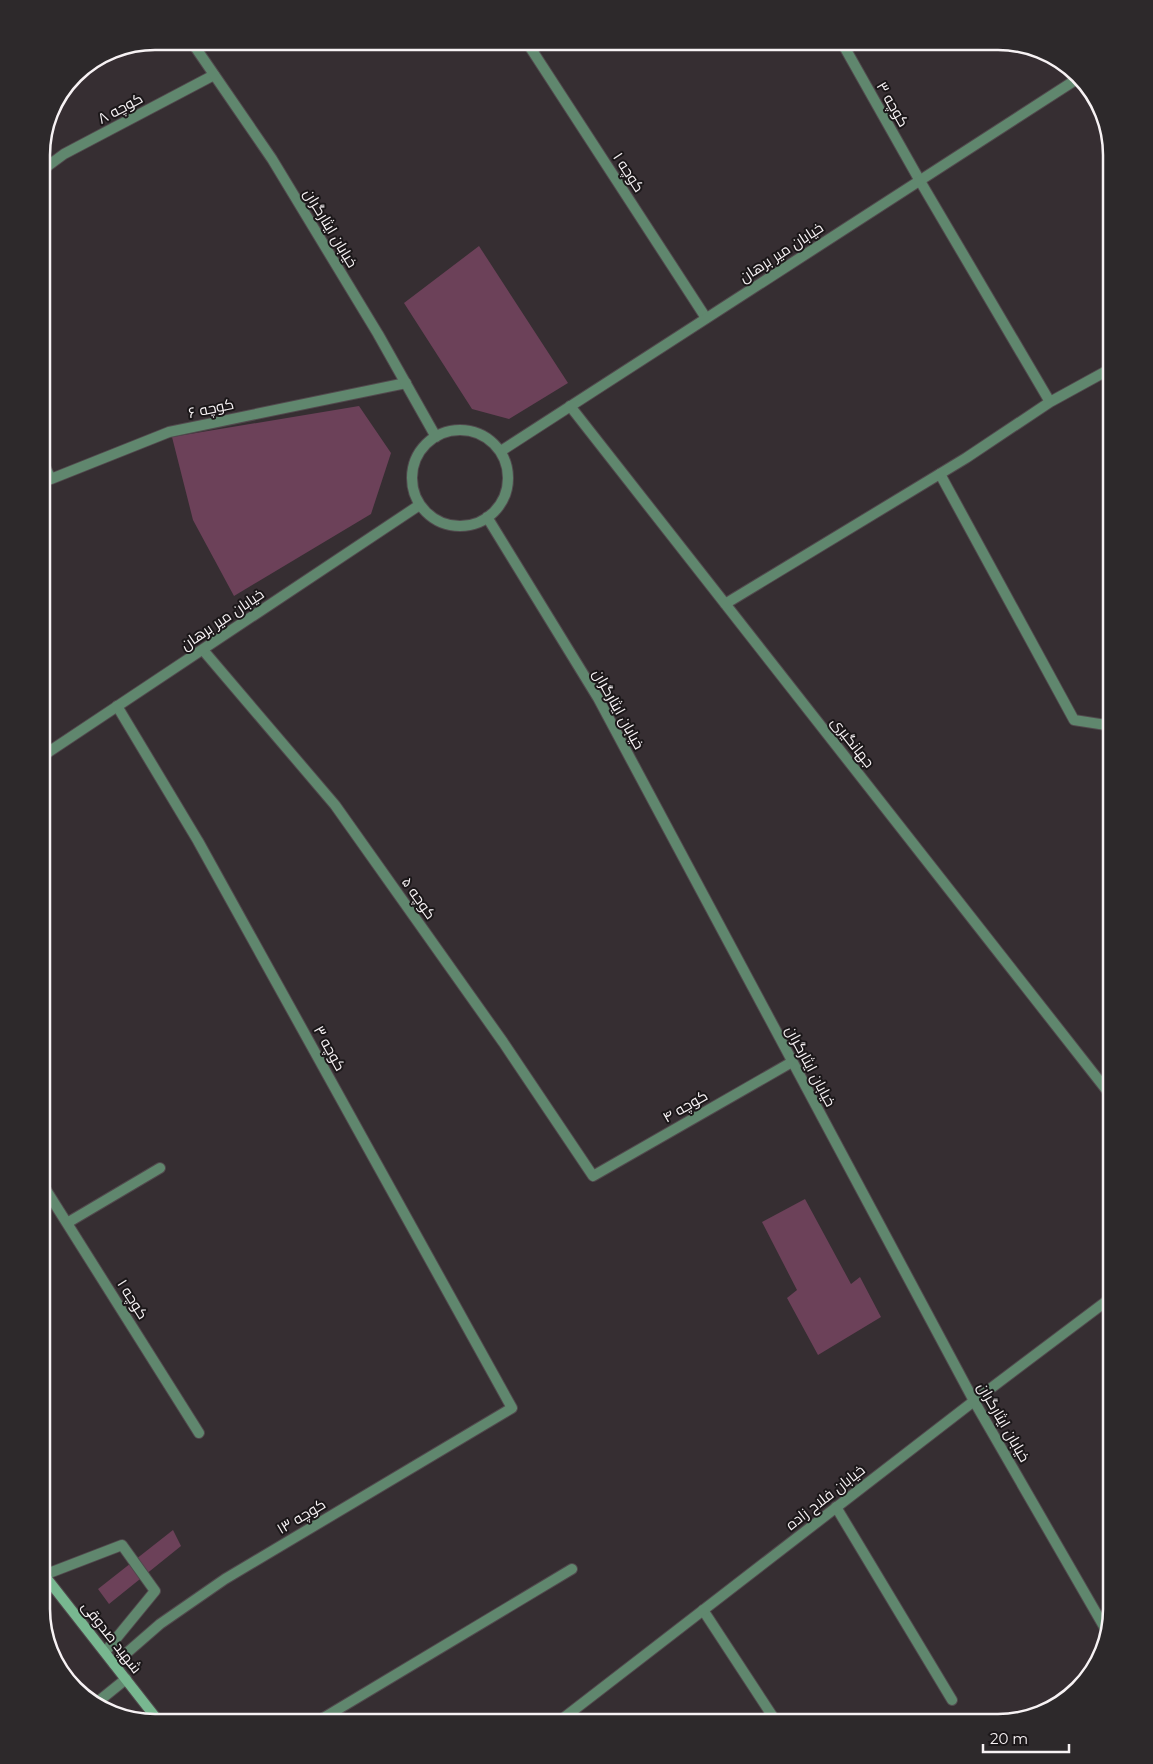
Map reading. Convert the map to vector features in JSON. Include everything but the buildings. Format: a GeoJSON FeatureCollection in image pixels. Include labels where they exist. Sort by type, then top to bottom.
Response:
{"type":"FeatureCollection","features":[{"type":"Feature","properties":{"kind":"main road","name":"شهید صدوقی"},"geometry":{"type":"LineString","coordinates":[[50,1582],[154,1714]]}},
{"type":"Feature","properties":{"kind":"street","name":"خیابان ایثارگران"},"geometry":{"type":"LineString","coordinates":[[197,50],[272,159],[373,325],[436,437]]}},
{"type":"Feature","properties":{"kind":"street","name":"کوچه ۱"},"geometry":{"type":"LineString","coordinates":[[532,50],[706,318]]}},
{"type":"Feature","properties":{"kind":"street","name":"کوچه ۳"},"geometry":{"type":"LineString","coordinates":[[846,50],[920,181],[1050,402]]}},
{"type":"Feature","properties":{"kind":"street","name":"کوچه ۸"},"geometry":{"type":"LineString","coordinates":[[50,165],[64,154],[214,75]]}},
{"type":"Feature","properties":{"kind":"street","name":"خیابان میر برهان"},"geometry":{"type":"LineString","coordinates":[[501,451],[1073,82]]}},
{"type":"Feature","properties":{"kind":"street"},"geometry":{"type":"LineString","coordinates":[[725,604],[940,474],[1050,402],[1103,373]]}},
{"type":"Feature","properties":{"kind":"street","name":"کوچه ۶"},"geometry":{"type":"LineString","coordinates":[[50,477],[51,479],[169,432],[406,383]]}},
{"type":"Feature","properties":{"kind":"street","name":"جهانگیری"},"geometry":{"type":"LineString","coordinates":[[570,406],[1103,1086]]}},
{"type":"Feature","properties":{"kind":"street"},"geometry":{"type":"LineString","coordinates":[[446,430],[477,431],[501,451],[509,480],[499,509],[487,518],[474,526],[443,525],[418,506],[410,476],[421,448],[446,430]]}},
{"type":"Feature","properties":{"kind":"street"},"geometry":{"type":"LineString","coordinates":[[940,474],[1074,720],[1103,725]]}},
{"type":"Feature","properties":{"kind":"street","name":"خیابان میر برهان"},"geometry":{"type":"LineString","coordinates":[[50,751],[418,506]]}},
{"type":"Feature","properties":{"kind":"street","name":"خیابان ایثارگران"},"geometry":{"type":"LineString","coordinates":[[487,518],[598,698],[974,1401],[1102,1623]]}},
{"type":"Feature","properties":{"kind":"street","name":"کوچه ۵"},"geometry":{"type":"LineString","coordinates":[[203,650],[335,805],[503,1042],[593,1176]]}},
{"type":"Feature","properties":{"kind":"street","name":"کوچه ۳"},"geometry":{"type":"LineString","coordinates":[[117,706],[198,841],[512,1408]]}},
{"type":"Feature","properties":{"kind":"street","name":"کوچه ۴"},"geometry":{"type":"LineString","coordinates":[[593,1176],[792,1062]]}},
{"type":"Feature","properties":{"kind":"street"},"geometry":{"type":"LineString","coordinates":[[67,1223],[160,1168]]}},
{"type":"Feature","properties":{"kind":"street","name":"کوچه ۱"},"geometry":{"type":"LineString","coordinates":[[50,1196],[199,1433]]}},
{"type":"Feature","properties":{"kind":"street","name":"خیابان فلاح زاده"},"geometry":{"type":"LineString","coordinates":[[569,1714],[1103,1304]]}},
{"type":"Feature","properties":{"kind":"street","name":"کوچه ۱۳"},"geometry":{"type":"LineString","coordinates":[[114,1664],[160,1624],[224,1579],[512,1408]]}},
{"type":"Feature","properties":{"kind":"street"},"geometry":{"type":"LineString","coordinates":[[836,1508],[952,1700]]}},
{"type":"Feature","properties":{"kind":"street"},"geometry":{"type":"LineString","coordinates":[[50,1571],[122,1545],[155,1591],[104,1652]]}},
{"type":"Feature","properties":{"kind":"street"},"geometry":{"type":"LineString","coordinates":[[328,1714],[572,1569]]}},
{"type":"Feature","properties":{"kind":"street"},"geometry":{"type":"LineString","coordinates":[[703,1610],[771,1714]]}},
{"type":"Feature","properties":{"kind":"street"},"geometry":{"type":"LineString","coordinates":[[101,1699],[126,1679]]}}]}
